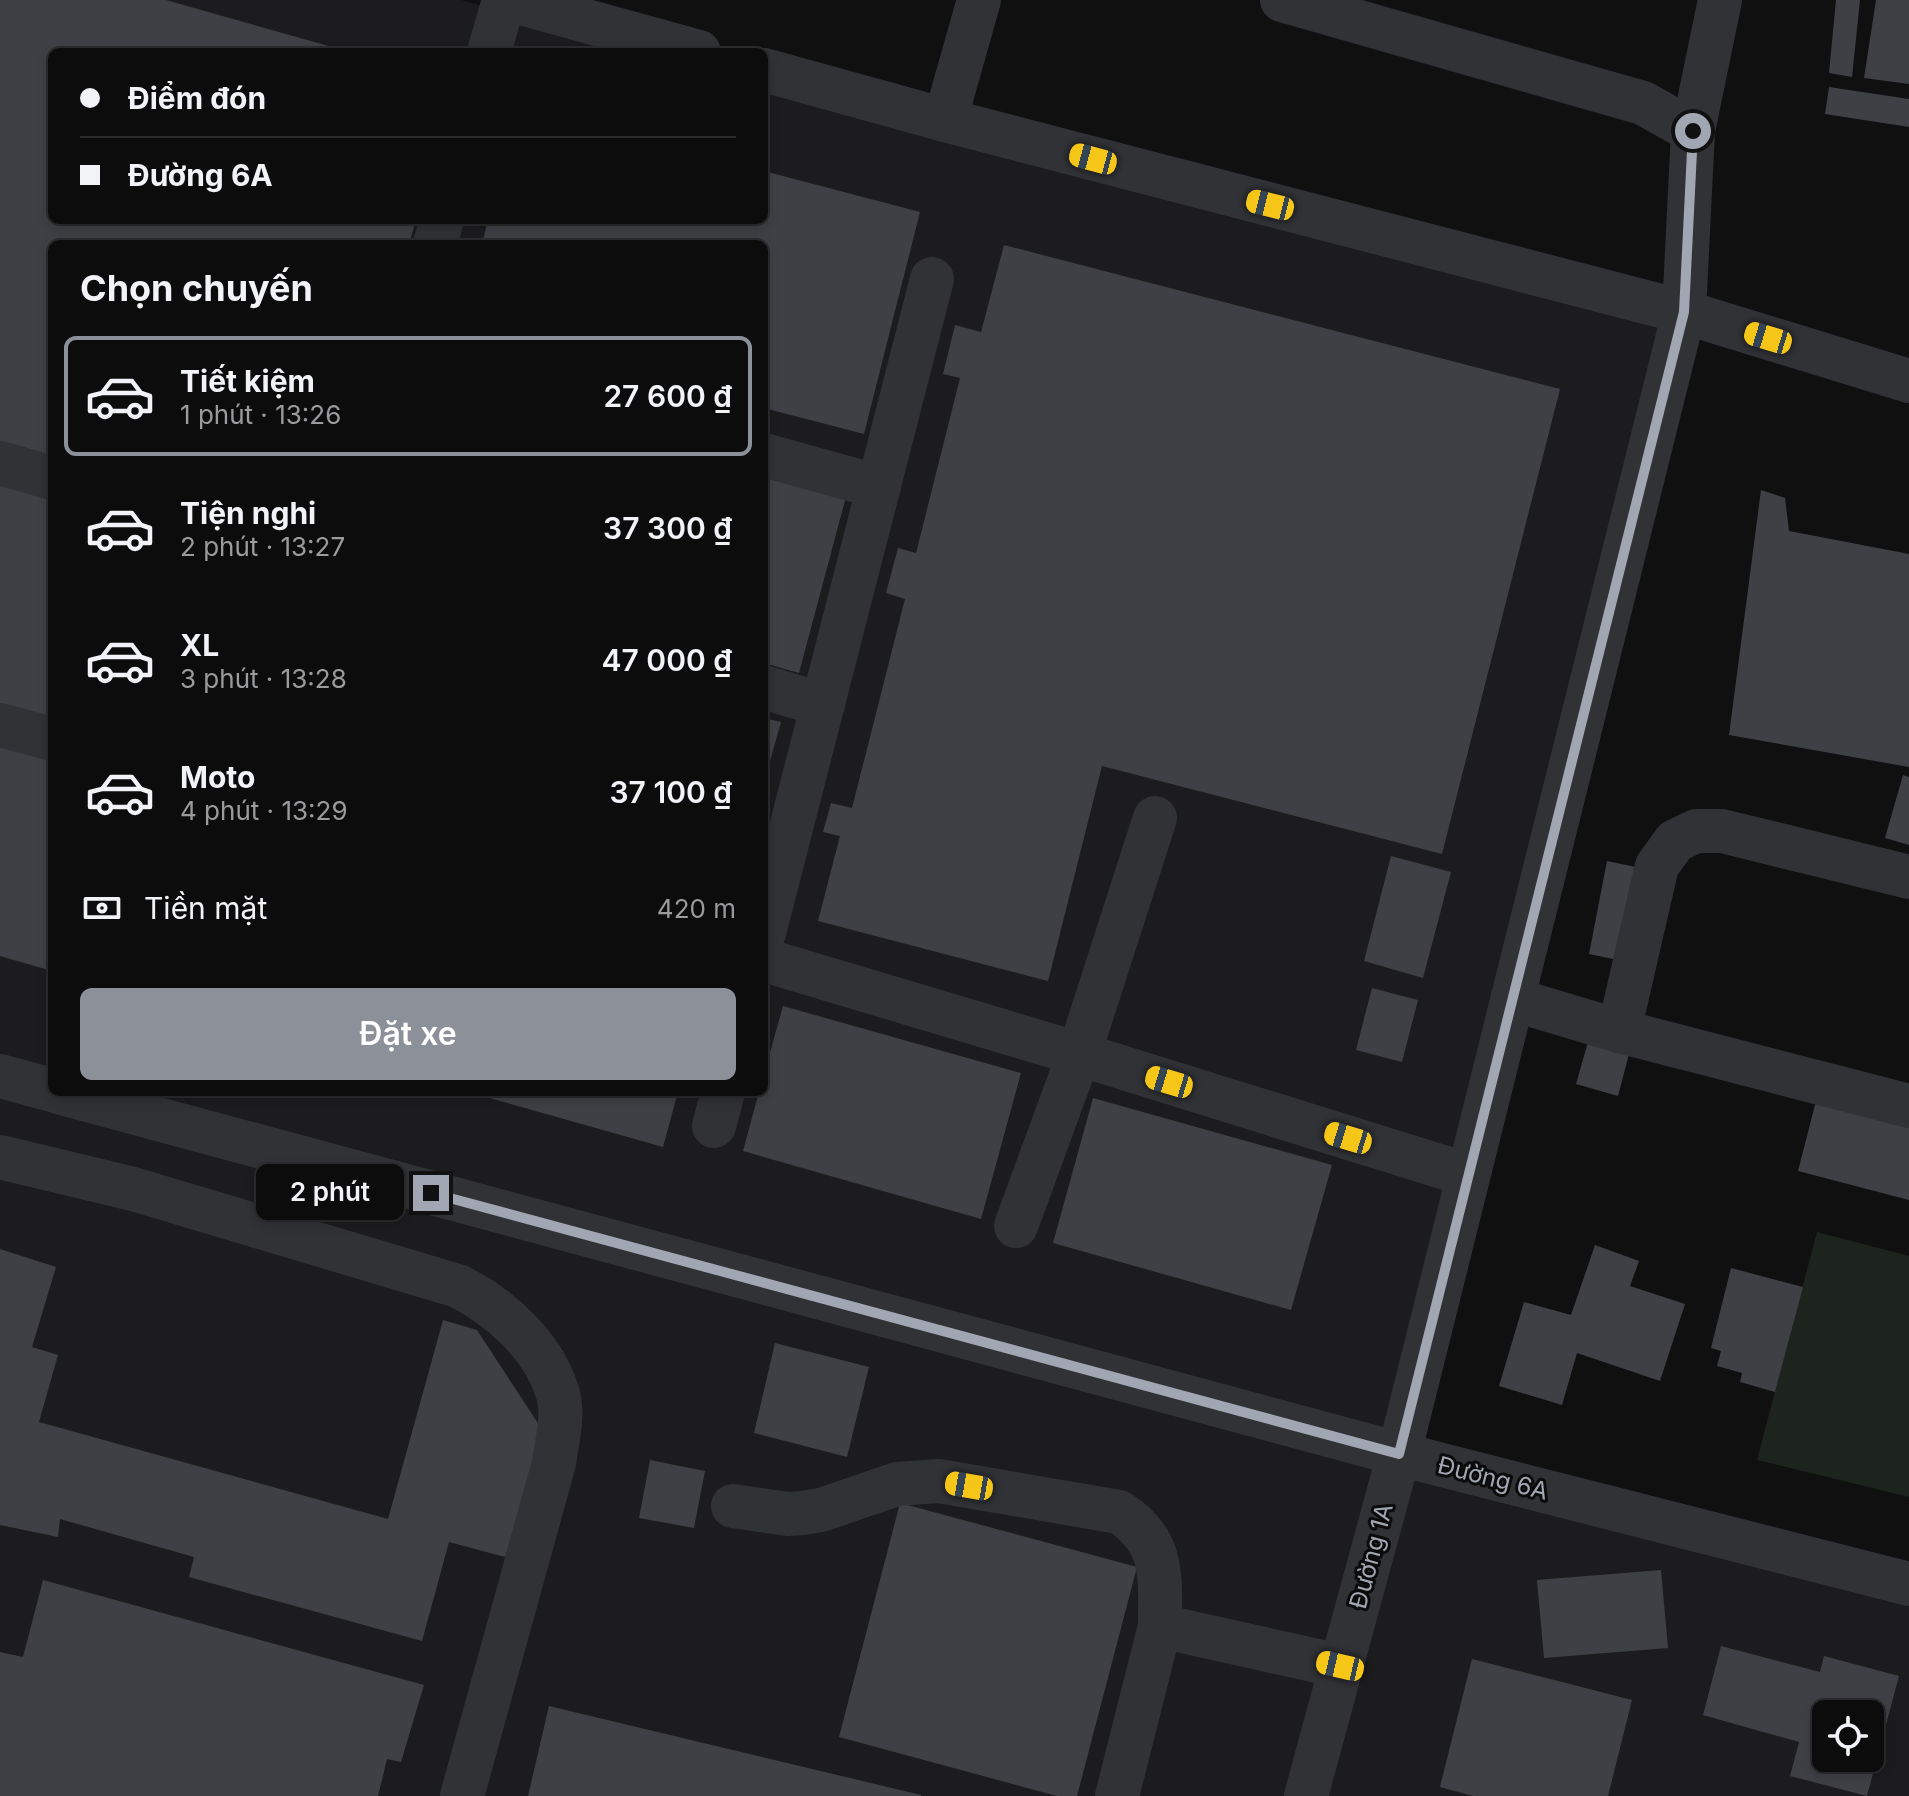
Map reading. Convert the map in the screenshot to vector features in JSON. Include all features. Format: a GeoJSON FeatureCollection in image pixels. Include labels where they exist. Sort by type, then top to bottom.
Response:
{"type":"FeatureCollection","features":[{"type":"Feature","properties":{"kind":"street"},"geometry":{"type":"LineString","coordinates":[[490,48],[504,0]]}},
{"type":"Feature","properties":{"kind":"street"},"geometry":{"type":"LineString","coordinates":[[510,0],[684,48]]}},
{"type":"Feature","properties":{"kind":"street"},"geometry":{"type":"LineString","coordinates":[[945,120],[979,0]]}},
{"type":"Feature","properties":{"kind":"street","name":"Đường 1A"},"geometry":{"type":"LineString","coordinates":[[1306,1796],[1399,1454],[1684,312],[1693,131],[1720,0]]}},
{"type":"Feature","properties":{"kind":"street"},"geometry":{"type":"LineString","coordinates":[[1308,3],[1643,103],[1693,131]]}},
{"type":"Feature","properties":{"kind":"street"},"geometry":{"type":"LineString","coordinates":[[768,71],[1684,312],[1909,381]]}},
{"type":"Feature","properties":{"kind":"street"},"geometry":{"type":"LineString","coordinates":[[768,918],[932,279]]}},
{"type":"Feature","properties":{"kind":"street"},"geometry":{"type":"LineString","coordinates":[[768,456],[879,487]]}},
{"type":"Feature","properties":{"kind":"street"},"geometry":{"type":"LineString","coordinates":[[0,463],[48,477]]}},
{"type":"Feature","properties":{"kind":"street"},"geometry":{"type":"LineString","coordinates":[[768,688],[823,705]]}},
{"type":"Feature","properties":{"kind":"street"},"geometry":{"type":"LineString","coordinates":[[0,725],[48,738]]}},
{"type":"Feature","properties":{"kind":"street"},"geometry":{"type":"LineString","coordinates":[[1016,1226],[1079,1054],[1155,818]]}},
{"type":"Feature","properties":{"kind":"street"},"geometry":{"type":"LineString","coordinates":[[1619,1031],[1657,866],[1675,841],[1696,831],[1722,831],[1909,877]]}},
{"type":"Feature","properties":{"kind":"street"},"geometry":{"type":"LineString","coordinates":[[768,961],[1468,1175]]}},
{"type":"Feature","properties":{"kind":"street"},"geometry":{"type":"LineString","coordinates":[[1512,999],[1619,1031],[1909,1106]]}},
{"type":"Feature","properties":{"kind":"street"},"geometry":{"type":"LineString","coordinates":[[0,1076],[48,1089]]}},
{"type":"Feature","properties":{"kind":"street","name":"Đường 6A"},"geometry":{"type":"LineString","coordinates":[[73,1096],[1399,1454],[1909,1584]]}},
{"type":"Feature","properties":{"kind":"street"},"geometry":{"type":"LineString","coordinates":[[0,1157],[133,1189],[458,1286],[484,1299],[527,1341],[558,1395],[558,1436],[554,1463],[462,1796]]}},
{"type":"Feature","properties":{"kind":"street"},"geometry":{"type":"LineString","coordinates":[[733,1506],[788,1514],[803,1513],[821,1510],[897,1484],[928,1480],[1119,1512],[1137,1523],[1151,1540],[1160,1575],[1160,1626],[1117,1796]]}},
{"type":"Feature","properties":{"kind":"street"},"geometry":{"type":"LineString","coordinates":[[1160,1626],[1340,1666]]}},
{"type":"Feature","properties":{"kind":"shaded area"},"geometry":{"type":"Polygon","coordinates":[[[0,0],[461,0],[635,48],[48,48],[48,224],[768,224],[768,85],[1668,324],[1389,1437],[1909,1598],[1909,1796],[0,1796],[0,0]]]}},
{"type":"Feature","properties":{"kind":"shaded area"},"geometry":{"type":"Polygon","coordinates":[[[1817,1232],[1909,1256],[1909,1497],[1757,1460],[1817,1232]]]}},
{"type":"Feature","properties":{"kind":"building"},"geometry":{"type":"Polygon","coordinates":[[[0,0],[166,0],[335,48],[48,48],[48,224],[415,224],[410,240],[48,240],[48,465],[0,451],[0,0]]]}},
{"type":"Feature","properties":{"kind":"building"},"geometry":{"type":"Polygon","coordinates":[[[1836,0],[1860,0],[1852,77],[1829,73],[1836,0]]]}},
{"type":"Feature","properties":{"kind":"building"},"geometry":{"type":"Polygon","coordinates":[[[1876,0],[1909,0],[1909,84],[1864,78],[1876,0]]]}},
{"type":"Feature","properties":{"kind":"building"},"geometry":{"type":"Polygon","coordinates":[[[1829,87],[1909,99],[1909,127],[1825,114],[1829,87]]]}},
{"type":"Feature","properties":{"kind":"building"},"geometry":{"type":"Polygon","coordinates":[[[768,172],[920,212],[864,434],[768,409],[768,240],[483,240],[487,224],[768,224],[768,172]]]}},
{"type":"Feature","properties":{"kind":"building"},"geometry":{"type":"Polygon","coordinates":[[[1004,245],[1560,389],[1442,854],[1102,766],[1048,981],[818,921],[840,836],[823,832],[831,803],[852,808],[905,599],[886,593],[898,548],[916,553],[960,378],[943,374],[955,325],[981,332],[1004,245]]]}},
{"type":"Feature","properties":{"kind":"building"},"geometry":{"type":"Polygon","coordinates":[[[768,470],[847,493],[799,673],[768,664],[768,470]]]}},
{"type":"Feature","properties":{"kind":"building"},"geometry":{"type":"Polygon","coordinates":[[[0,478],[48,491],[48,717],[0,703],[0,478]]]}},
{"type":"Feature","properties":{"kind":"building"},"geometry":{"type":"Polygon","coordinates":[[[1761,490],[1785,498],[1789,531],[1909,554],[1909,767],[1729,735],[1761,490]]]}},
{"type":"Feature","properties":{"kind":"building"},"geometry":{"type":"Polygon","coordinates":[[[768,719],[781,722],[768,768],[768,719]]]}},
{"type":"Feature","properties":{"kind":"building"},"geometry":{"type":"Polygon","coordinates":[[[0,746],[48,759],[48,970],[0,956],[0,746]]]}},
{"type":"Feature","properties":{"kind":"building"},"geometry":{"type":"Polygon","coordinates":[[[1903,775],[1909,777],[1909,845],[1885,838],[1903,775]]]}},
{"type":"Feature","properties":{"kind":"building"},"geometry":{"type":"Polygon","coordinates":[[[1391,856],[1451,872],[1423,978],[1364,961],[1391,856]]]}},
{"type":"Feature","properties":{"kind":"building"},"geometry":{"type":"Polygon","coordinates":[[[1607,861],[1636,867],[1618,960],[1589,954],[1607,861]]]}},
{"type":"Feature","properties":{"kind":"building"},"geometry":{"type":"Polygon","coordinates":[[[1372,988],[1418,1000],[1402,1062],[1356,1050],[1372,988]]]}},
{"type":"Feature","properties":{"kind":"building"},"geometry":{"type":"Polygon","coordinates":[[[783,1006],[1021,1073],[981,1219],[743,1151],[758,1096],[768,1096],[768,1060],[783,1006]]]}},
{"type":"Feature","properties":{"kind":"building"},"geometry":{"type":"Polygon","coordinates":[[[1588,1042],[1629,1054],[1618,1096],[1576,1084],[1588,1042]]]}},
{"type":"Feature","properties":{"kind":"building"},"geometry":{"type":"Polygon","coordinates":[[[482,1096],[677,1096],[663,1147],[482,1096]]]}},
{"type":"Feature","properties":{"kind":"building"},"geometry":{"type":"Polygon","coordinates":[[[1093,1098],[1332,1165],[1291,1310],[1053,1243],[1093,1098]]]}},
{"type":"Feature","properties":{"kind":"building"},"geometry":{"type":"Polygon","coordinates":[[[1816,1101],[1909,1125],[1909,1200],[1798,1171],[1816,1101]]]}},
{"type":"Feature","properties":{"kind":"building"},"geometry":{"type":"Polygon","coordinates":[[[1595,1245],[1639,1261],[1630,1286],[1685,1304],[1660,1381],[1577,1353],[1562,1405],[1499,1386],[1524,1302],[1571,1315],[1595,1245]]]}},
{"type":"Feature","properties":{"kind":"building"},"geometry":{"type":"Polygon","coordinates":[[[0,1249],[56,1267],[32,1347],[58,1355],[39,1422],[388,1519],[443,1320],[477,1330],[545,1434],[505,1557],[449,1542],[422,1641],[189,1577],[194,1557],[60,1519],[58,1537],[0,1525],[0,1249]]]}},
{"type":"Feature","properties":{"kind":"building"},"geometry":{"type":"Polygon","coordinates":[[[1731,1268],[1803,1287],[1775,1392],[1740,1382],[1742,1373],[1717,1366],[1721,1351],[1711,1348],[1731,1268]]]}},
{"type":"Feature","properties":{"kind":"building"},"geometry":{"type":"Polygon","coordinates":[[[775,1343],[869,1367],[847,1457],[754,1433],[775,1343]]]}},
{"type":"Feature","properties":{"kind":"building"},"geometry":{"type":"Polygon","coordinates":[[[650,1460],[705,1471],[694,1528],[639,1518],[650,1460]]]}},
{"type":"Feature","properties":{"kind":"building"},"geometry":{"type":"Polygon","coordinates":[[[900,1503],[1137,1567],[1077,1796],[1057,1796],[839,1737],[900,1503]]]}},
{"type":"Feature","properties":{"kind":"building"},"geometry":{"type":"Polygon","coordinates":[[[1661,1570],[1668,1648],[1544,1658],[1537,1580],[1661,1570]]]}},
{"type":"Feature","properties":{"kind":"building"},"geometry":{"type":"Polygon","coordinates":[[[43,1580],[424,1685],[401,1762],[387,1759],[378,1796],[0,1796],[0,1652],[23,1657],[43,1580]]]}},
{"type":"Feature","properties":{"kind":"building"},"geometry":{"type":"Polygon","coordinates":[[[1721,1646],[1820,1672],[1824,1656],[1899,1676],[1884,1732],[1884,1700],[1812,1700],[1812,1772],[1873,1772],[1867,1796],[1790,1776],[1799,1742],[1703,1715],[1721,1646]]]}},
{"type":"Feature","properties":{"kind":"building"},"geometry":{"type":"Polygon","coordinates":[[[1472,1659],[1632,1700],[1608,1796],[1473,1796],[1440,1787],[1472,1659]]]}},
{"type":"Feature","properties":{"kind":"building"},"geometry":{"type":"Polygon","coordinates":[[[549,1706],[921,1795],[921,1796],[528,1796],[549,1706]]]}},
{"type":"Feature","properties":{"kind":"route"},"geometry":{"type":"LineString","coordinates":[[431,1193],[1399,1454],[1684,312],[1693,131]]}}]}
